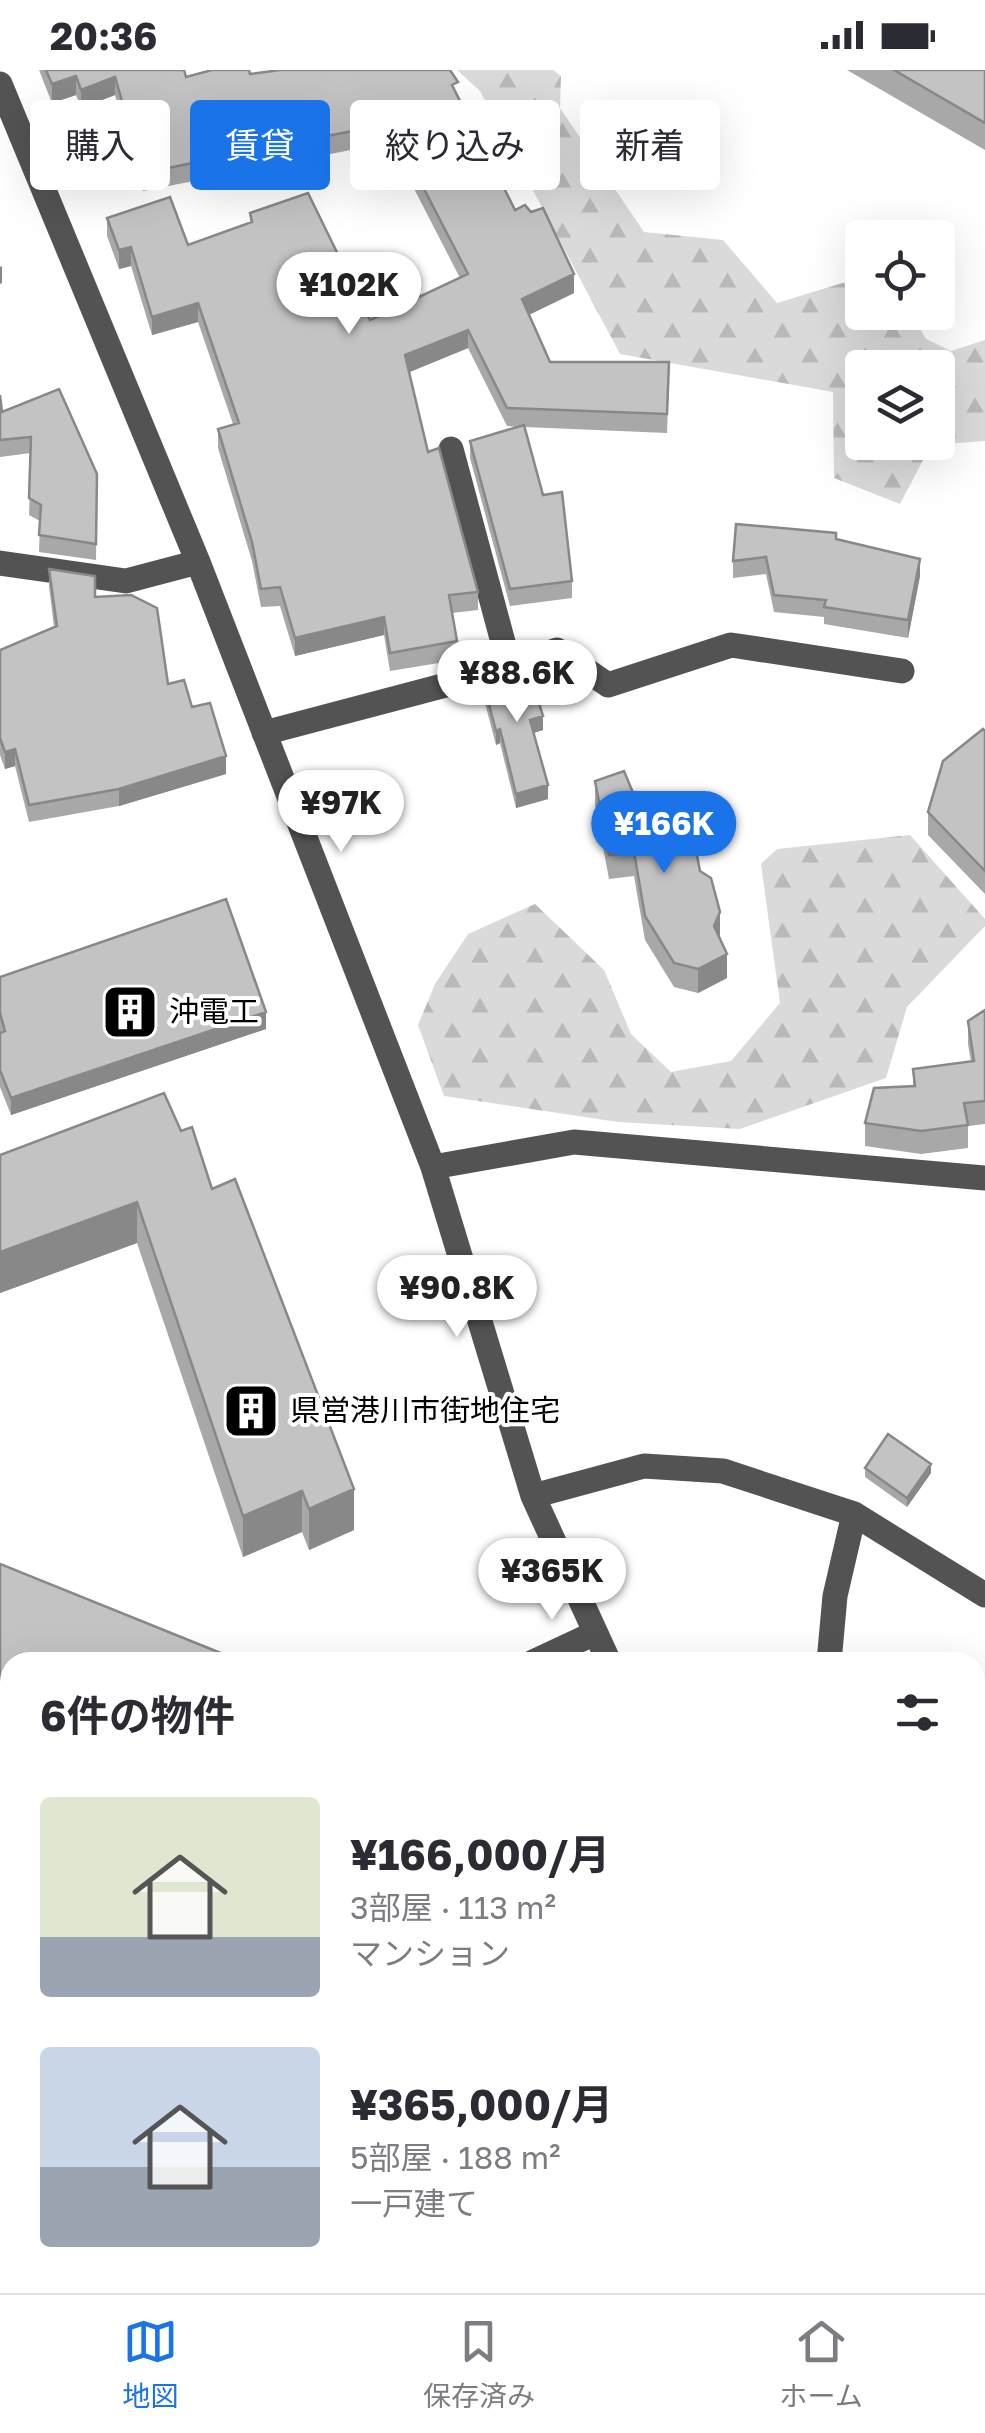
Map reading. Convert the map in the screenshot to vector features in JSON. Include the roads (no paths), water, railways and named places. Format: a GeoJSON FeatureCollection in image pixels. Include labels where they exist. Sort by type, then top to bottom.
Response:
{"type":"FeatureCollection","features":[{"type":"Feature","properties":{"kind":"street"},"geometry":{"type":"LineString","coordinates":[[0,84],[198,562],[433,1167],[533,1496],[604,1652]]}},
{"type":"Feature","properties":{"kind":"street"},"geometry":{"type":"LineString","coordinates":[[451,449],[510,668]]}},
{"type":"Feature","properties":{"kind":"street"},"geometry":{"type":"LineString","coordinates":[[0,563],[126,581],[198,562]]}},
{"type":"Feature","properties":{"kind":"street"},"geometry":{"type":"LineString","coordinates":[[264,732],[510,668],[558,650],[608,686],[731,644],[902,671]]}},
{"type":"Feature","properties":{"kind":"street"},"geometry":{"type":"LineString","coordinates":[[433,1167],[574,1142],[985,1178]]}},
{"type":"Feature","properties":{"kind":"street"},"geometry":{"type":"LineString","coordinates":[[533,1496],[644,1466],[723,1471],[854,1514],[985,1596]]}},
{"type":"Feature","properties":{"kind":"street"},"geometry":{"type":"LineString","coordinates":[[830,1652],[835,1596],[854,1514]]}},
{"type":"Feature","properties":{"kind":"street"},"geometry":{"type":"LineString","coordinates":[[554,1652],[595,1633]]}},
{"type":"Feature","properties":{"kind":"place","name":"沖電工"},"geometry":{"type":"Point","coordinates":[130,1012]}},
{"type":"Feature","properties":{"kind":"place","name":"県営港川市街地住宅"},"geometry":{"type":"Point","coordinates":[251,1411]}}]}
